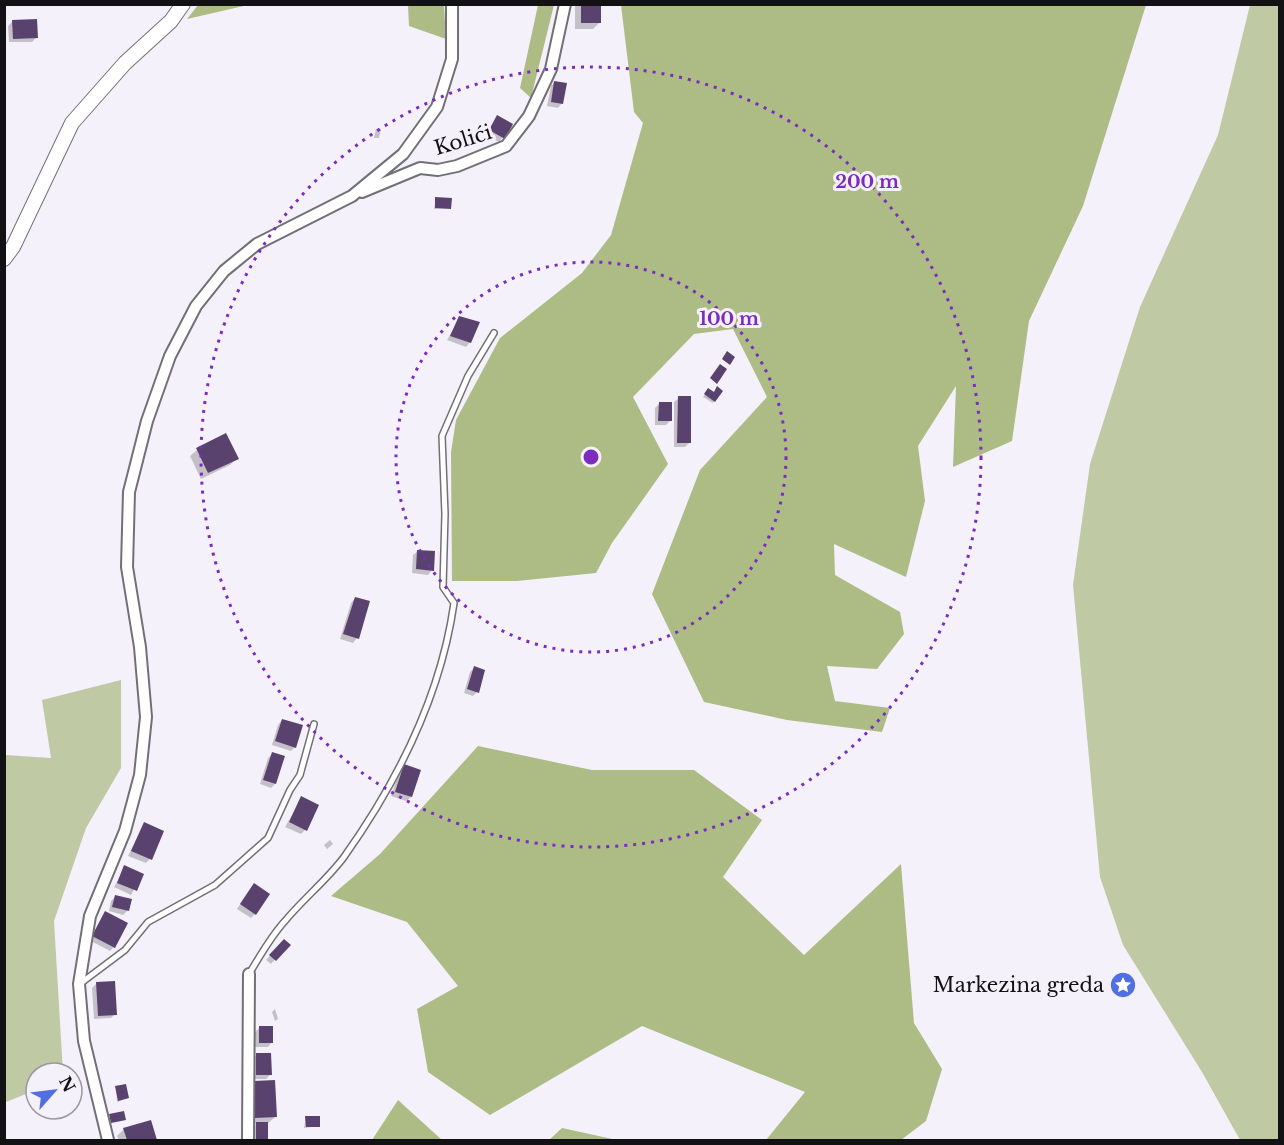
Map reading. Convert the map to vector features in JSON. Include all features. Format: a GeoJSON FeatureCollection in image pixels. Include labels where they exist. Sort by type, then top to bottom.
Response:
{"type":"FeatureCollection","features":[{"type":"Feature","properties":{"kind":"street"},"geometry":{"type":"LineString","coordinates":[[4,259],[13,247],[72,123],[125,63],[171,21],[183,4]]}},
{"type":"Feature","properties":{"kind":"street"},"geometry":{"type":"LineString","coordinates":[[108,1140],[84,1041],[79,984],[90,916],[125,831],[140,775],[146,717],[140,647],[127,567],[129,492],[147,421],[170,356],[196,306],[224,271],[257,244],[351,196],[403,153],[436,107],[452,59],[452,4]]}},
{"type":"Feature","properties":{"kind":"street","name":"Kolići"},"geometry":{"type":"LineString","coordinates":[[351,196],[420,168],[438,170],[506,146],[530,116],[550,69],[565,4]]}},
{"type":"Feature","properties":{"kind":"street"},"geometry":{"type":"LineString","coordinates":[[248,1140],[249,974]]}},
{"type":"Feature","properties":{"kind":"lane"},"geometry":{"type":"LineString","coordinates":[[249,974],[283,923],[343,858],[390,783],[424,717],[449,643],[454,603],[443,587],[445,514],[442,436],[468,376],[494,333]]}},
{"type":"Feature","properties":{"kind":"lane"},"geometry":{"type":"LineString","coordinates":[[79,984],[125,950],[148,922],[215,885],[268,838],[290,790],[300,775],[314,724]]}},
{"type":"Feature","properties":{"kind":"green space"},"geometry":{"type":"Polygon","coordinates":[[[198,4],[248,5],[187,19],[198,4]]]}},
{"type":"Feature","properties":{"kind":"green space"},"geometry":{"type":"Polygon","coordinates":[[[408,5],[444,5],[446,39],[409,26],[408,5]]]}},
{"type":"Feature","properties":{"kind":"green space"},"geometry":{"type":"Polygon","coordinates":[[[538,5],[554,5],[531,98],[520,88],[538,5]]]}},
{"type":"Feature","properties":{"kind":"green space"},"geometry":{"type":"Polygon","coordinates":[[[621,5],[1146,5],[1083,206],[1029,321],[1012,441],[953,467],[956,386],[918,446],[925,501],[906,577],[834,544],[835,575],[900,612],[904,634],[877,669],[827,666],[835,701],[890,708],[882,732],[787,720],[704,702],[652,594],[700,470],[767,397],[733,329],[694,334],[633,397],[668,464],[612,543],[596,573],[517,581],[452,581],[451,452],[456,420],[500,338],[582,273],[611,235],[643,123],[634,112],[621,5]]]}},
{"type":"Feature","properties":{"kind":"green space"},"geometry":{"type":"Polygon","coordinates":[[[1250,5],[1280,5],[1279,1140],[1240,1140],[1202,1072],[1123,945],[1100,877],[1073,585],[1090,464],[1140,307],[1218,135],[1250,5]]]}},
{"type":"Feature","properties":{"kind":"green space"},"geometry":{"type":"Polygon","coordinates":[[[121,680],[121,768],[86,828],[54,921],[62,1061],[24,1061],[24,1095],[6,1102],[5,755],[51,758],[42,700],[121,680]]]}},
{"type":"Feature","properties":{"kind":"green space"},"geometry":{"type":"Polygon","coordinates":[[[478,746],[592,770],[694,770],[762,820],[723,877],[804,955],[901,864],[914,1023],[942,1069],[926,1121],[901,1140],[766,1140],[805,1092],[642,1026],[490,1115],[428,1072],[417,1009],[458,986],[407,922],[331,896],[380,854],[478,746]]]}},
{"type":"Feature","properties":{"kind":"green space"},"geometry":{"type":"Polygon","coordinates":[[[398,1100],[442,1140],[372,1140],[398,1100]]]}},
{"type":"Feature","properties":{"kind":"green space"},"geometry":{"type":"Polygon","coordinates":[[[562,1128],[617,1140],[549,1140],[562,1128]]]}},
{"type":"Feature","properties":{"kind":"building"},"geometry":{"type":"Polygon","coordinates":[[[581,4],[601,4],[601,23],[581,23],[581,4]]]}},
{"type":"Feature","properties":{"kind":"building"},"geometry":{"type":"Polygon","coordinates":[[[37,19],[38,38],[13,39],[12,20],[37,19]]]}},
{"type":"Feature","properties":{"kind":"building"},"geometry":{"type":"Polygon","coordinates":[[[554,81],[567,83],[563,104],[551,102],[554,81]]]}},
{"type":"Feature","properties":{"kind":"building"},"geometry":{"type":"Polygon","coordinates":[[[497,115],[513,124],[505,139],[489,130],[497,115]]]}},
{"type":"Feature","properties":{"kind":"building"},"geometry":{"type":"Polygon","coordinates":[[[435,197],[452,198],[451,209],[435,208],[435,197]]]}},
{"type":"Feature","properties":{"kind":"building"},"geometry":{"type":"Polygon","coordinates":[[[459,316],[480,322],[471,343],[450,336],[459,316]]]}},
{"type":"Feature","properties":{"kind":"building"},"geometry":{"type":"Polygon","coordinates":[[[727,351],[735,357],[730,365],[722,359],[727,351]]]}},
{"type":"Feature","properties":{"kind":"building"},"geometry":{"type":"Polygon","coordinates":[[[720,364],[727,369],[717,384],[710,378],[720,364]]]}},
{"type":"Feature","properties":{"kind":"building"},"geometry":{"type":"Polygon","coordinates":[[[717,386],[723,391],[715,402],[704,394],[708,388],[714,392],[717,386]]]}},
{"type":"Feature","properties":{"kind":"building"},"geometry":{"type":"Polygon","coordinates":[[[678,396],[691,396],[691,443],[677,443],[678,396]]]}},
{"type":"Feature","properties":{"kind":"building"},"geometry":{"type":"Polygon","coordinates":[[[659,402],[672,402],[672,421],[658,421],[659,402]]]}},
{"type":"Feature","properties":{"kind":"building"},"geometry":{"type":"Polygon","coordinates":[[[226,433],[239,459],[208,473],[196,448],[226,433]]]}},
{"type":"Feature","properties":{"kind":"building"},"geometry":{"type":"Polygon","coordinates":[[[417,550],[435,551],[434,571],[416,569],[417,550]]]}},
{"type":"Feature","properties":{"kind":"building"},"geometry":{"type":"Polygon","coordinates":[[[355,597],[370,601],[359,639],[343,634],[355,597]]]}},
{"type":"Feature","properties":{"kind":"building"},"geometry":{"type":"Polygon","coordinates":[[[474,666],[485,670],[479,693],[467,689],[474,666]]]}},
{"type":"Feature","properties":{"kind":"building"},"geometry":{"type":"Polygon","coordinates":[[[282,719],[303,725],[296,748],[275,741],[282,719]]]}},
{"type":"Feature","properties":{"kind":"building"},"geometry":{"type":"Polygon","coordinates":[[[272,752],[285,756],[276,784],[263,780],[272,752]]]}},
{"type":"Feature","properties":{"kind":"building"},"geometry":{"type":"Polygon","coordinates":[[[404,764],[421,770],[412,797],[395,792],[404,764]]]}},
{"type":"Feature","properties":{"kind":"building"},"geometry":{"type":"Polygon","coordinates":[[[301,796],[319,805],[307,831],[289,822],[301,796]]]}},
{"type":"Feature","properties":{"kind":"building"},"geometry":{"type":"Polygon","coordinates":[[[144,822],[164,831],[152,860],[131,851],[144,822]]]}},
{"type":"Feature","properties":{"kind":"building"},"geometry":{"type":"Polygon","coordinates":[[[124,865],[144,874],[137,891],[117,883],[124,865]]]}},
{"type":"Feature","properties":{"kind":"building"},"geometry":{"type":"Polygon","coordinates":[[[254,883],[270,894],[256,915],[240,904],[254,883]]]}},
{"type":"Feature","properties":{"kind":"building"},"geometry":{"type":"Polygon","coordinates":[[[115,895],[132,899],[129,911],[112,907],[115,895]]]}},
{"type":"Feature","properties":{"kind":"building"},"geometry":{"type":"Polygon","coordinates":[[[105,911],[128,923],[115,948],[92,936],[105,911]]]}},
{"type":"Feature","properties":{"kind":"building"},"geometry":{"type":"Polygon","coordinates":[[[284,939],[291,945],[276,961],[269,955],[284,939]]]}},
{"type":"Feature","properties":{"kind":"building"},"geometry":{"type":"Polygon","coordinates":[[[115,981],[117,1015],[98,1016],[96,982],[115,981]]]}},
{"type":"Feature","properties":{"kind":"building"},"geometry":{"type":"Polygon","coordinates":[[[259,1026],[273,1026],[273,1043],[259,1043],[259,1026]]]}},
{"type":"Feature","properties":{"kind":"building"},"geometry":{"type":"Polygon","coordinates":[[[256,1053],[271,1053],[272,1075],[256,1075],[256,1053]]]}},
{"type":"Feature","properties":{"kind":"building"},"geometry":{"type":"Polygon","coordinates":[[[275,1080],[277,1117],[255,1118],[254,1081],[275,1080]]]}},
{"type":"Feature","properties":{"kind":"building"},"geometry":{"type":"Polygon","coordinates":[[[126,1084],[129,1098],[118,1101],[115,1086],[126,1084]]]}},
{"type":"Feature","properties":{"kind":"building"},"geometry":{"type":"Polygon","coordinates":[[[124,1111],[126,1120],[111,1123],[109,1114],[124,1111]]]}},
{"type":"Feature","properties":{"kind":"building"},"geometry":{"type":"Polygon","coordinates":[[[305,1116],[320,1116],[320,1127],[306,1127],[305,1116]]]}},
{"type":"Feature","properties":{"kind":"building"},"geometry":{"type":"Polygon","coordinates":[[[151,1120],[157,1140],[127,1140],[123,1128],[151,1120]]]}},
{"type":"Feature","properties":{"kind":"building"},"geometry":{"type":"Polygon","coordinates":[[[256,1122],[268,1122],[268,1140],[256,1140],[256,1122]]]}},
{"type":"Feature","properties":{"kind":"place","name":"Markezina greda"},"geometry":{"type":"Point","coordinates":[1123,985]}}]}
